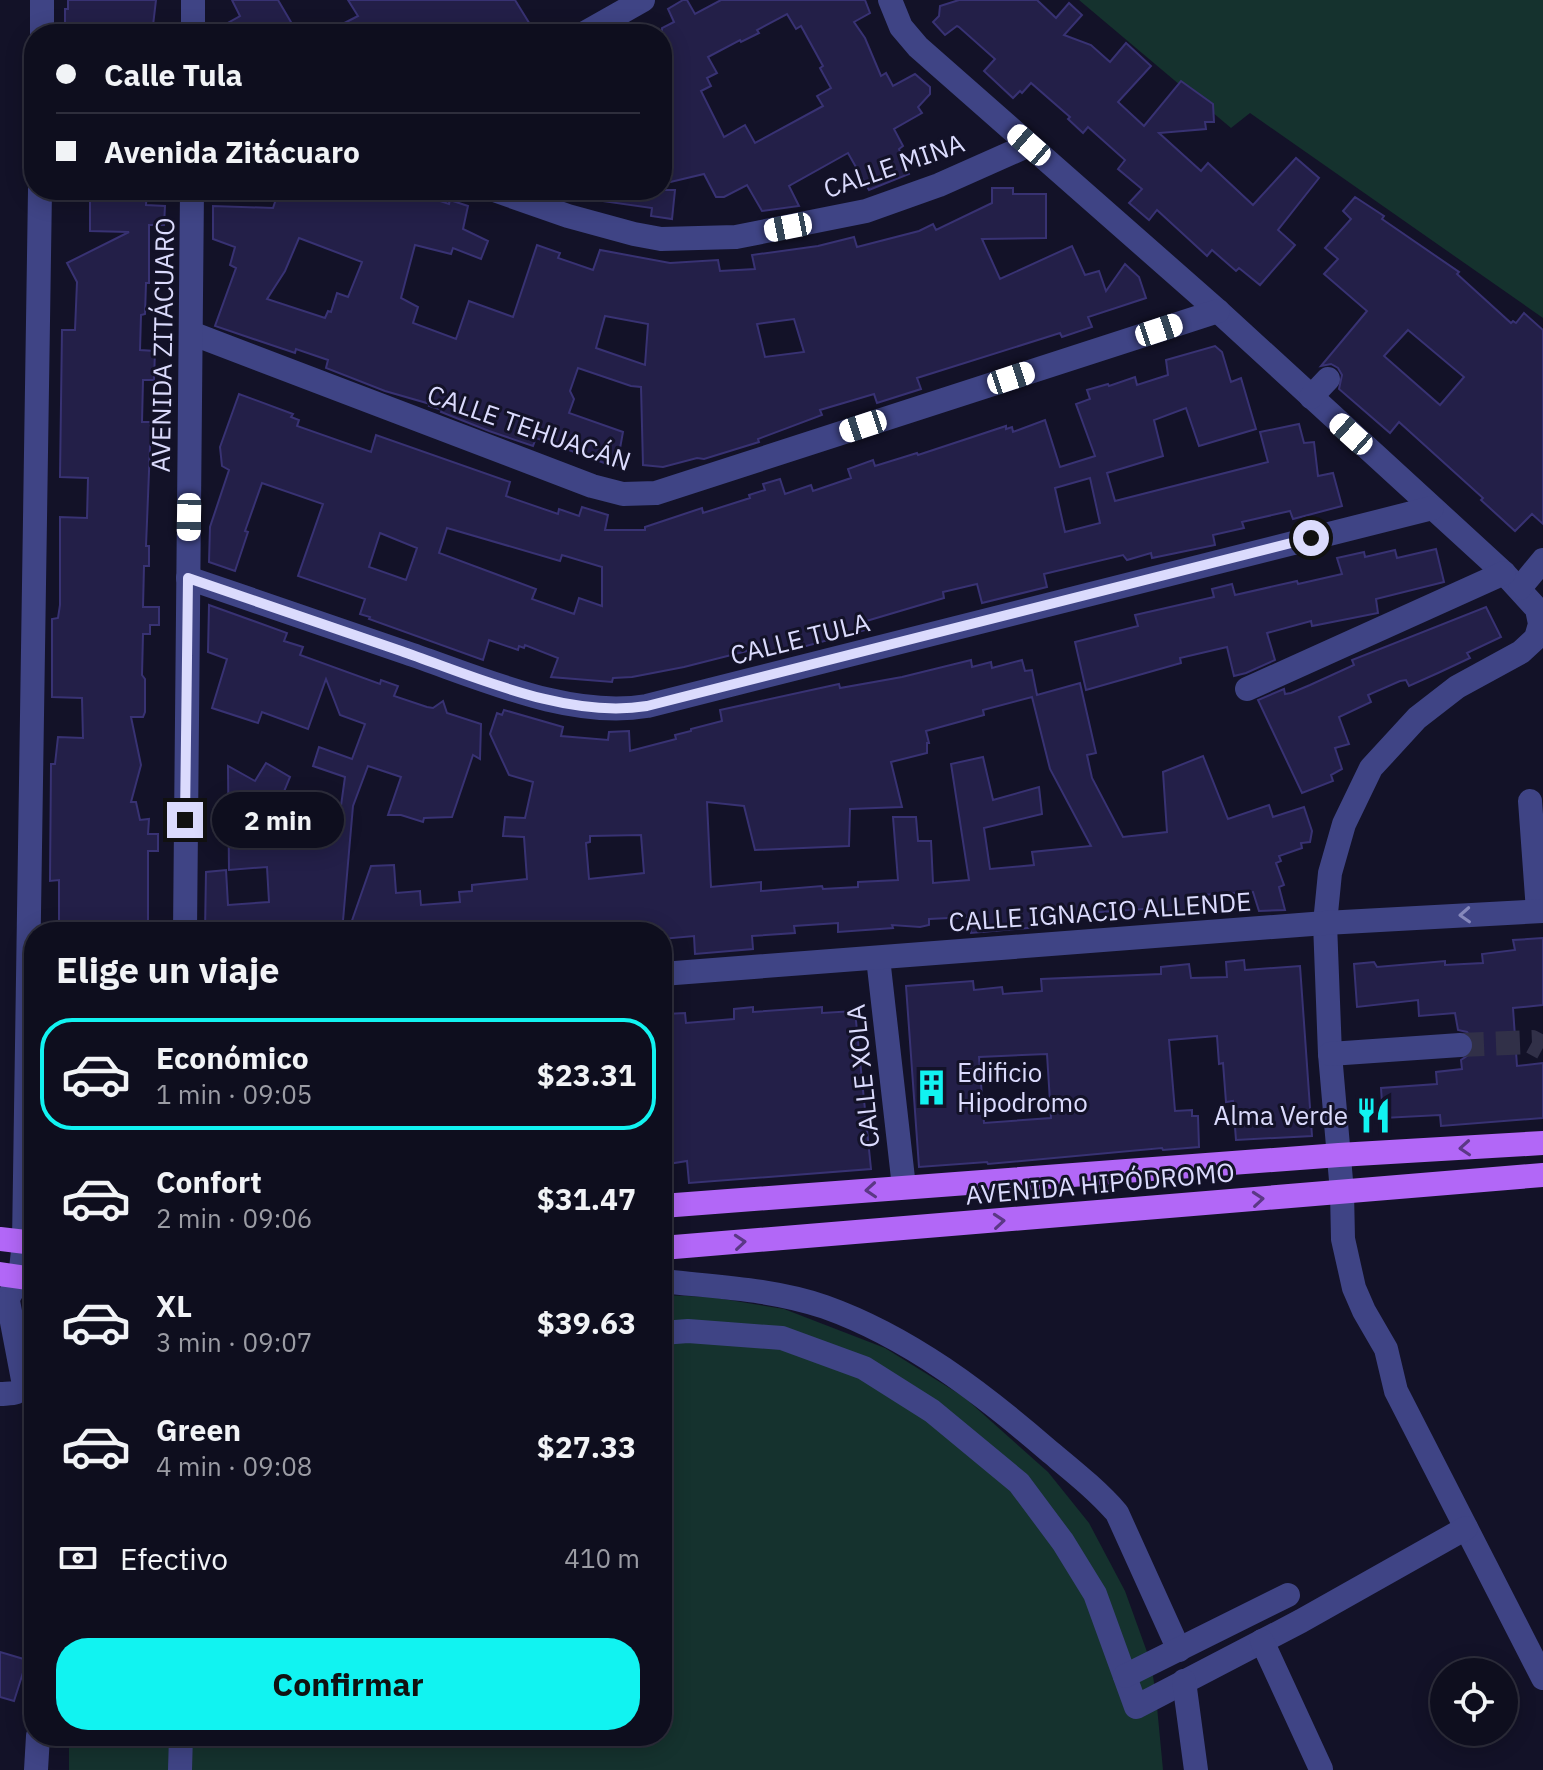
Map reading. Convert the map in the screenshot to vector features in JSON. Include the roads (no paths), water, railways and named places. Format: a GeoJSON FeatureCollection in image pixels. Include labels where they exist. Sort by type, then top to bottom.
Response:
{"type":"FeatureCollection","features":[{"type":"Feature","properties":{"kind":"main road","name":"AVENIDA HIPÓDROMO"},"geometry":{"type":"LineString","coordinates":[[672,1205],[1339,1155],[1543,1143]]}},
{"type":"Feature","properties":{"kind":"main road","name":"AVENIDA HIPÓDROMO"},"geometry":{"type":"LineString","coordinates":[[672,1247],[1543,1175]]}},
{"type":"Feature","properties":{"kind":"street"},"geometry":{"type":"LineString","coordinates":[[42,0],[42,24]]}},
{"type":"Feature","properties":{"kind":"street"},"geometry":{"type":"LineString","coordinates":[[193,0],[193,24]]}},
{"type":"Feature","properties":{"kind":"street"},"geometry":{"type":"LineString","coordinates":[[601,24],[643,0]]}},
{"type":"Feature","properties":{"kind":"street"},"geometry":{"type":"LineString","coordinates":[[890,0],[901,27],[918,47],[1218,311],[1320,388],[1432,508],[1512,580],[1537,609],[1540,624],[1536,638],[1521,652],[1457,687],[1417,718],[1371,768],[1344,824],[1330,873],[1325,923],[1330,1054],[1343,1239],[1347,1264],[1364,1311],[1368,1350],[1382,1376],[1396,1391],[1543,1678]]}},
{"type":"Feature","properties":{"kind":"street","name":"CALLE MINA"},"geometry":{"type":"LineString","coordinates":[[522,200],[568,216],[661,239],[736,237],[866,211],[939,185],[1029,145]]}},
{"type":"Feature","properties":{"kind":"street"},"geometry":{"type":"LineString","coordinates":[[25,922],[40,200]]}},
{"type":"Feature","properties":{"kind":"street","name":"AVENIDA ZITÁCUARO"},"geometry":{"type":"LineString","coordinates":[[185,922],[192,200]]}},
{"type":"Feature","properties":{"kind":"street","name":"CALLE TEHUACÁN"},"geometry":{"type":"LineString","coordinates":[[191,333],[592,486],[623,494],[656,493],[1218,311]]}},
{"type":"Feature","properties":{"kind":"street","name":"CALLE TULA"},"geometry":{"type":"LineString","coordinates":[[188,578],[521,692],[594,709],[624,710],[1432,508]]}},
{"type":"Feature","properties":{"kind":"street"},"geometry":{"type":"LineString","coordinates":[[1247,689],[1512,580],[1543,560]]}},
{"type":"Feature","properties":{"kind":"street"},"geometry":{"type":"LineString","coordinates":[[1530,801],[1540,911]]}},
{"type":"Feature","properties":{"kind":"street","name":"CALLE IGNACIO ALLENDE"},"geometry":{"type":"LineString","coordinates":[[672,973],[1325,923],[1540,911]]}},
{"type":"Feature","properties":{"kind":"street","name":"CALLE XOLA"},"geometry":{"type":"LineString","coordinates":[[878,958],[904,1187]]}},
{"type":"Feature","properties":{"kind":"street"},"geometry":{"type":"LineString","coordinates":[[0,1394],[15,1393],[24,1385],[4,1306],[18,1277],[24,991]]}},
{"type":"Feature","properties":{"kind":"street"},"geometry":{"type":"LineString","coordinates":[[1330,1054],[1460,1045]]}},
{"type":"Feature","properties":{"kind":"street"},"geometry":{"type":"LineString","coordinates":[[672,1282],[759,1292],[823,1306],[885,1332],[965,1383],[1024,1429],[1104,1498],[1117,1513],[1179,1650]]}},
{"type":"Feature","properties":{"kind":"street"},"geometry":{"type":"LineString","coordinates":[[672,1332],[782,1338],[864,1368],[932,1411],[1019,1483],[1063,1542],[1095,1594],[1136,1707],[1466,1528]]}},
{"type":"Feature","properties":{"kind":"street"},"geometry":{"type":"LineString","coordinates":[[1125,1676],[1288,1595]]}},
{"type":"Feature","properties":{"kind":"street"},"geometry":{"type":"LineString","coordinates":[[1262,1641],[1321,1769]]}},
{"type":"Feature","properties":{"kind":"street"},"geometry":{"type":"LineString","coordinates":[[1184,1681],[1196,1770]]}},
{"type":"Feature","properties":{"kind":"street"},"geometry":{"type":"LineString","coordinates":[[36,1770],[37,1746]]}},
{"type":"Feature","properties":{"kind":"street"},"geometry":{"type":"LineString","coordinates":[[180,1770],[181,1746]]}},
{"type":"Feature","properties":{"kind":"tunnel"},"geometry":{"type":"LineString","coordinates":[[1460,1045],[1532,1042],[1543,1048]]}},
{"type":"Feature","properties":{"kind":"place","name":"Edificio Hipodromo"},"geometry":{"type":"Point","coordinates":[931,1088]}},
{"type":"Feature","properties":{"kind":"place","name":"Alma Verde"},"geometry":{"type":"Point","coordinates":[1374,1116]}}]}
